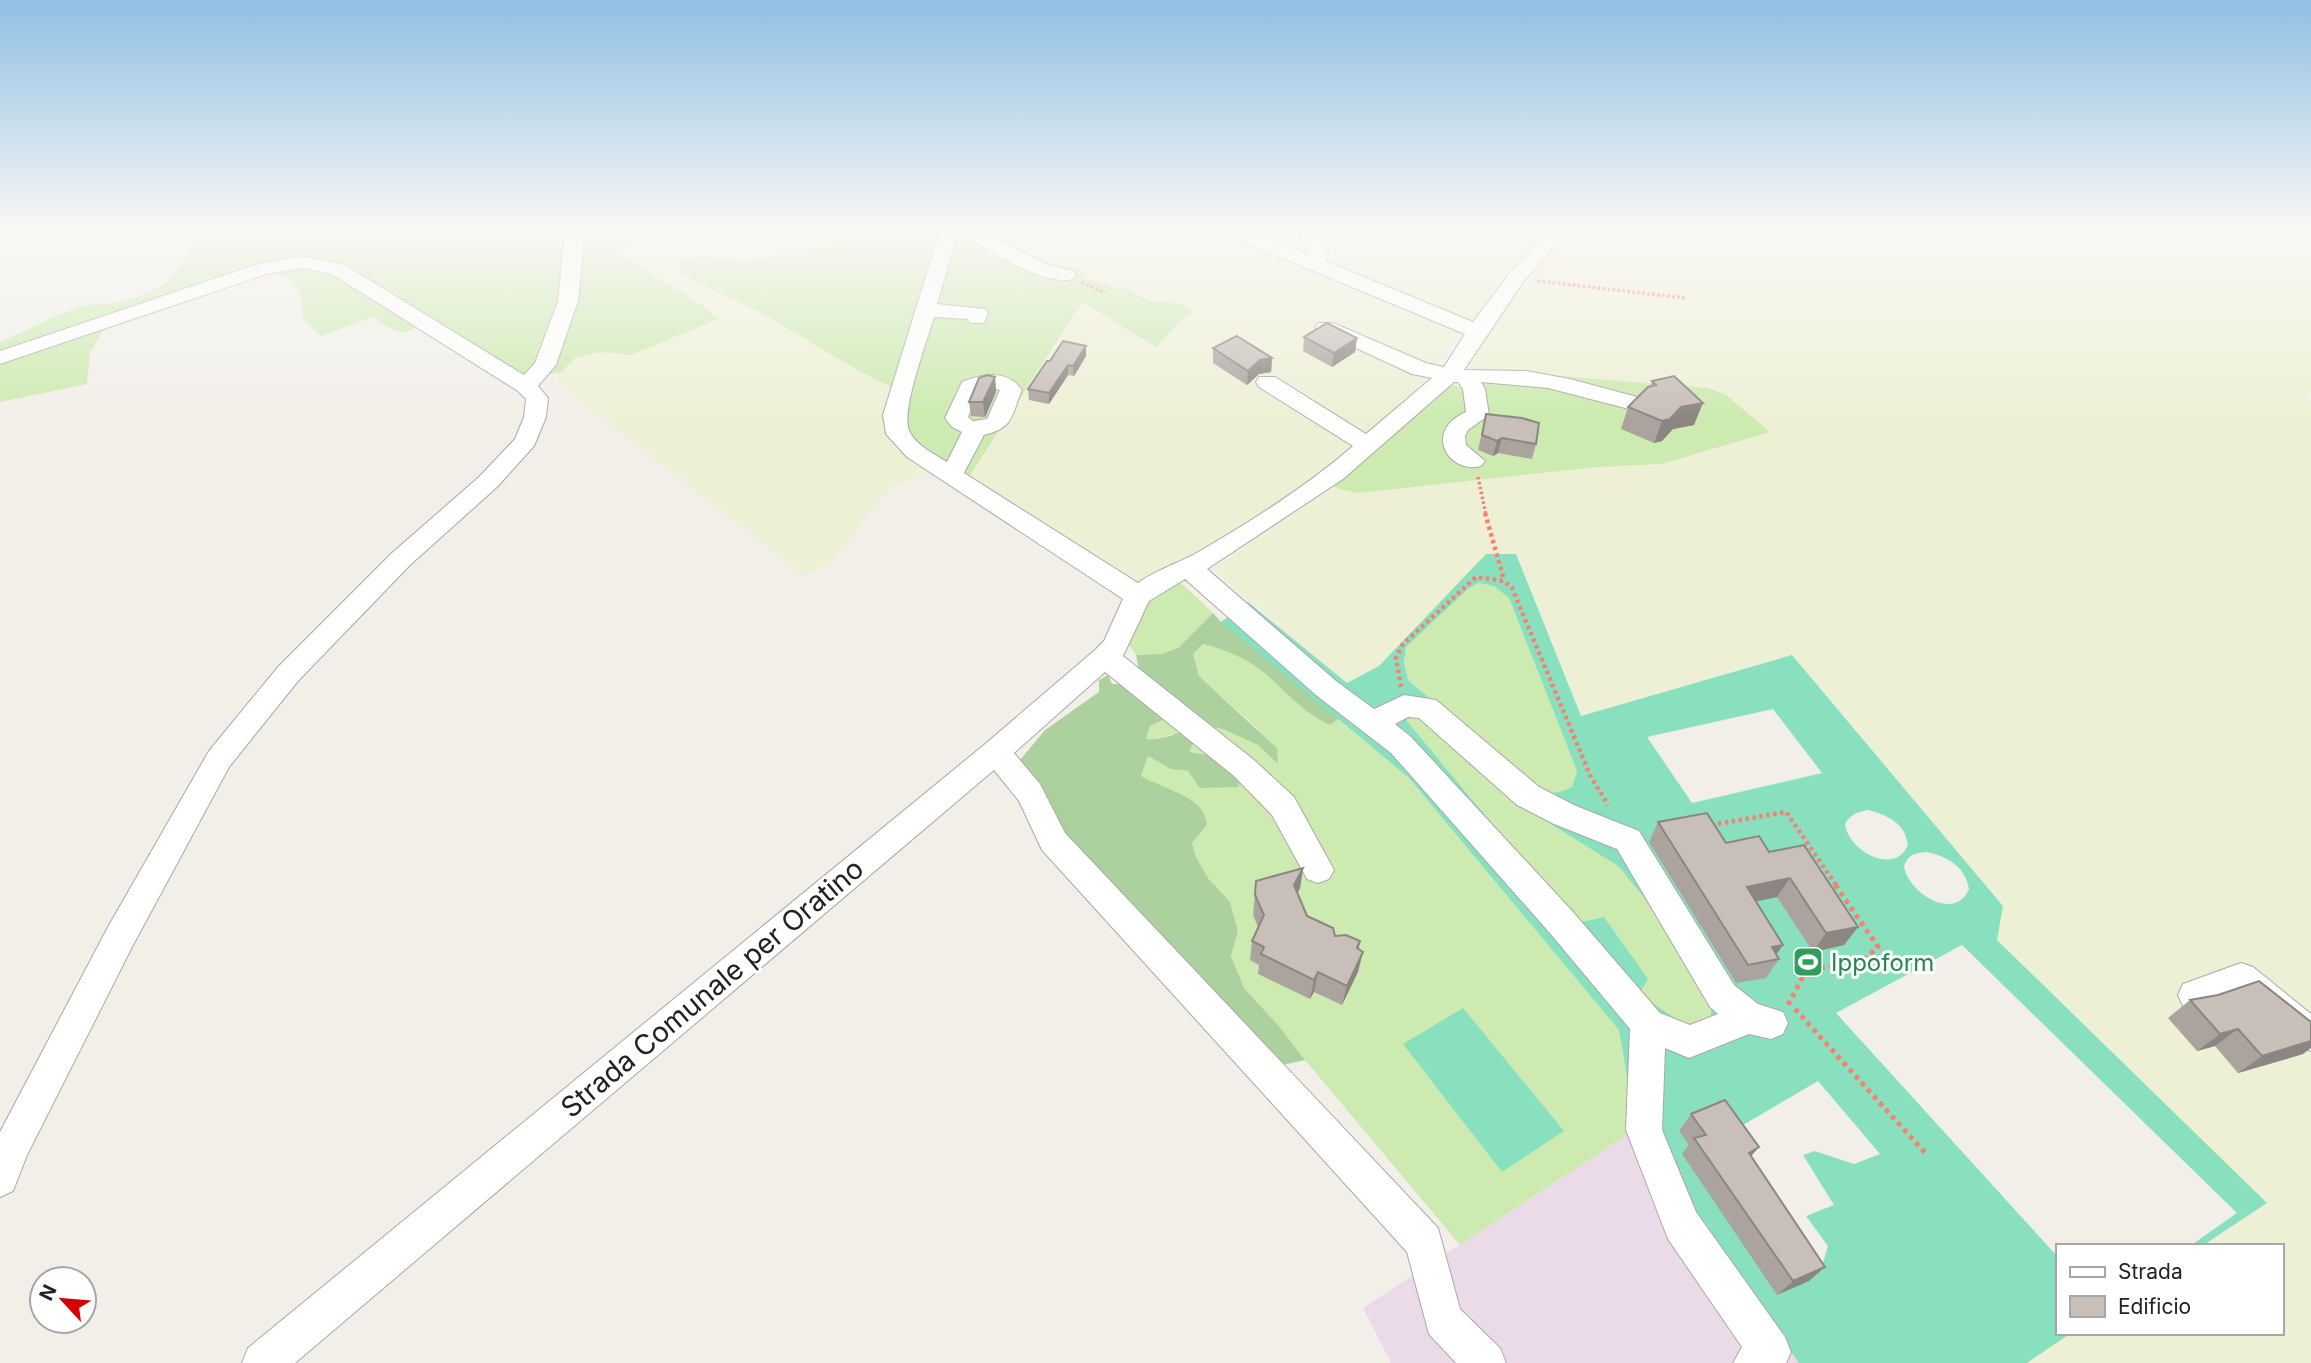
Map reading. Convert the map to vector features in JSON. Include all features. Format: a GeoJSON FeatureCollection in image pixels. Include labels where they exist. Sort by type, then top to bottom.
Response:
{"type":"FeatureCollection","features":[{"type":"Feature","properties":{"kind":"street"},"geometry":{"type":"LineString","coordinates":[[0,358],[194,292]]}},
{"type":"Feature","properties":{"kind":"street"},"geometry":{"type":"LineString","coordinates":[[0,1178],[12,1147],[120,937],[219,760],[288,674],[401,559],[488,482],[526,441],[535,416],[537,397],[526,386],[374,292]]}},
{"type":"Feature","properties":{"kind":"street"},"geometry":{"type":"LineString","coordinates":[[526,386],[545,365],[569,292]]}},
{"type":"Feature","properties":{"kind":"street"},"geometry":{"type":"LineString","coordinates":[[931,292],[894,415],[898,434],[915,452],[1138,596],[1162,579],[1208,558],[1335,474],[1367,445],[1459,375],[1477,331],[1506,292]]}},
{"type":"Feature","properties":{"kind":"street"},"geometry":{"type":"LineString","coordinates":[[1381,292],[1477,331]]}},
{"type":"Feature","properties":{"kind":"street"},"geometry":{"type":"LineString","coordinates":[[925,310],[978,313],[977,320]]}},
{"type":"Feature","properties":{"kind":"street"},"geometry":{"type":"LineString","coordinates":[[1326,327],[1420,369],[1459,375],[1485,374],[1579,387],[1629,402]]}},
{"type":"Feature","properties":{"kind":"street"},"geometry":{"type":"LineString","coordinates":[[1459,375],[1474,389],[1478,415],[1464,420],[1454,431],[1453,440],[1462,456],[1473,461]]}},
{"type":"Feature","properties":{"kind":"street"},"geometry":{"type":"LineString","coordinates":[[1267,382],[1367,445]]}},
{"type":"Feature","properties":{"kind":"street"},"geometry":{"type":"LineString","coordinates":[[951,476],[975,429]]}},
{"type":"Feature","properties":{"kind":"street"},"geometry":{"type":"LineString","coordinates":[[1188,567],[1326,688],[1401,745],[1561,922],[1648,1024],[1689,1042],[1770,1014]]}},
{"type":"Feature","properties":{"kind":"street","name":"Strada Comunale per Oratino"},"geometry":{"type":"LineString","coordinates":[[263,1363],[994,753],[1105,657],[1115,646],[1138,596]]}},
{"type":"Feature","properties":{"kind":"street"},"geometry":{"type":"LineString","coordinates":[[1105,657],[1244,768],[1283,807],[1318,870]]}},
{"type":"Feature","properties":{"kind":"street"},"geometry":{"type":"LineString","coordinates":[[1373,723],[1404,706],[1426,708],[1528,796],[1565,815],[1628,840],[1722,996],[1770,1014]]}},
{"type":"Feature","properties":{"kind":"street"},"geometry":{"type":"LineString","coordinates":[[994,753],[1017,772],[1032,792],[1053,841],[1424,1242],[1444,1320],[1485,1363]]}},
{"type":"Feature","properties":{"kind":"street"},"geometry":{"type":"LineString","coordinates":[[2195,995],[2241,978],[2311,1035]]}},
{"type":"Feature","properties":{"kind":"street"},"geometry":{"type":"LineString","coordinates":[[1648,1024],[1644,1130],[1682,1225],[1770,1352],[1754,1363]]}},
{"type":"Feature","properties":{"kind":"path"},"geometry":{"type":"LineString","coordinates":[[1631,292],[1685,298]]}},
{"type":"Feature","properties":{"kind":"path"},"geometry":{"type":"LineString","coordinates":[[1473,461],[1491,541],[1504,581],[1512,588],[1590,775],[1628,840]]}},
{"type":"Feature","properties":{"kind":"path"},"geometry":{"type":"LineString","coordinates":[[1404,706],[1396,658],[1403,645],[1476,577],[1504,581]]}},
{"type":"Feature","properties":{"kind":"path"},"geometry":{"type":"LineString","coordinates":[[1707,826],[1786,812],[1878,947],[1858,964],[1807,969],[1770,1014],[1927,1155]]}},
{"type":"Feature","properties":{"kind":"shaded area"},"geometry":{"type":"Polygon","coordinates":[[[1636,1129],[1799,1363],[1391,1363],[1363,1308],[1636,1129]]]}},
{"type":"Feature","properties":{"kind":"green space"},"geometry":{"type":"Polygon","coordinates":[[[149,292],[182,292],[122,313],[104,329],[90,353],[87,384],[0,402],[0,342],[79,307],[121,302],[149,292]]]}},
{"type":"Feature","properties":{"kind":"green space"},"geometry":{"type":"Polygon","coordinates":[[[299,292],[681,292],[718,319],[631,355],[601,352],[575,358],[560,373],[521,376],[432,322],[402,333],[383,325],[373,317],[321,336],[303,318],[299,292]]]}},
{"type":"Feature","properties":{"kind":"green space"},"geometry":{"type":"Polygon","coordinates":[[[681,292],[719,292],[762,313],[859,371],[893,388],[915,459],[928,472],[889,489],[829,564],[805,576],[556,382],[560,373],[575,358],[601,352],[631,355],[717,319],[701,304],[681,292]]]}},
{"type":"Feature","properties":{"kind":"green space"},"geometry":{"type":"Polygon","coordinates":[[[718,292],[1133,292],[1146,300],[1181,304],[1193,312],[1182,319],[1156,347],[1082,302],[969,477],[963,475],[961,466],[946,460],[938,464],[900,433],[893,388],[859,371],[762,313],[718,292]]]}},
{"type":"Feature","properties":{"kind":"green space"},"geometry":{"type":"Polygon","coordinates":[[[1133,292],[1493,292],[1422,383],[1377,429],[1331,469],[1209,548],[1131,584],[969,477],[1082,302],[1156,347],[1182,319],[1181,304],[1146,300],[1133,292]]]}},
{"type":"Feature","properties":{"kind":"green space"},"geometry":{"type":"Polygon","coordinates":[[[1517,292],[2311,292],[2311,394],[2306,396],[2311,405],[2311,1363],[2027,1363],[2068,1335],[2283,1335],[2283,1244],[2205,1244],[2266,1202],[1997,940],[2003,906],[1792,655],[1581,716],[1516,555],[1486,554],[1379,666],[1346,683],[1212,569],[1333,487],[1357,493],[1598,467],[1661,464],[1708,388],[1475,369],[1469,355],[1517,292]]]}},
{"type":"Feature","properties":{"kind":"green space"},"geometry":{"type":"Polygon","coordinates":[[[1475,369],[1708,388],[1726,395],[1770,432],[1661,464],[1598,467],[1357,493],[1333,487],[1445,385],[1451,384],[1465,389],[1484,388],[1475,369]]]}},
{"type":"Feature","properties":{"kind":"green space","name":"Ippoform"},"geometry":{"type":"Polygon","coordinates":[[[1486,554],[1516,554],[1581,716],[1792,655],[2003,906],[1997,940],[2267,1203],[2205,1244],[2193,1244],[2237,1213],[1962,945],[1836,1013],[2056,1255],[2056,1335],[2068,1335],[2027,1363],[1799,1363],[1636,1129],[1619,1030],[1409,778],[1221,622],[1248,602],[1347,683],[1379,666],[1486,554]],[[1478,583],[1468,589],[1406,647],[1404,662],[1408,680],[1534,787],[1553,793],[1572,787],[1577,771],[1509,598],[1494,586],[1478,583]],[[1773,709],[1647,737],[1692,803],[1822,773],[1773,709]],[[1415,715],[1406,720],[1567,914],[1578,923],[1604,917],[1648,979],[1639,994],[1688,1027],[1710,1021],[1712,1006],[1646,900],[1618,866],[1511,799],[1437,730],[1415,715]],[[1868,810],[1852,816],[1845,824],[1848,834],[1854,843],[1872,856],[1893,859],[1908,845],[1903,831],[1894,821],[1868,810]],[[1926,852],[1912,855],[1904,866],[1913,885],[1922,894],[1943,904],[1962,899],[1969,889],[1964,874],[1954,863],[1926,852]],[[1818,1081],[1726,1135],[1822,1266],[1828,1246],[1806,1216],[1834,1205],[1803,1155],[1815,1151],[1854,1164],[1880,1154],[1818,1081]]]}},
{"type":"Feature","properties":{"kind":"green space"},"geometry":{"type":"Polygon","coordinates":[[[1177,579],[1213,613],[1178,648],[1161,654],[1136,655],[1128,644],[1141,607],[1177,579]]]}},
{"type":"Feature","properties":{"kind":"green space"},"geometry":{"type":"Polygon","coordinates":[[[1478,583],[1494,586],[1509,598],[1577,771],[1572,787],[1553,793],[1534,787],[1408,680],[1404,662],[1406,647],[1468,589],[1478,583]]]}},
{"type":"Feature","properties":{"kind":"green space"},"geometry":{"type":"Polygon","coordinates":[[[1213,613],[1221,622],[1232,623],[1344,714],[1330,725],[1303,708],[1255,666],[1234,654],[1203,644],[1193,654],[1199,676],[1277,748],[1278,764],[1258,745],[1223,729],[1167,718],[1150,726],[1146,739],[1163,738],[1190,730],[1193,743],[1189,752],[1219,757],[1242,774],[1238,787],[1200,788],[1188,771],[1171,769],[1148,756],[1141,776],[1189,799],[1203,812],[1207,825],[1192,843],[1196,857],[1208,878],[1230,902],[1238,931],[1231,956],[1244,988],[1279,1026],[1305,1060],[1273,1067],[1087,871],[1020,760],[1045,730],[1099,692],[1099,680],[1108,675],[1112,684],[1125,684],[1139,671],[1136,655],[1161,654],[1178,648],[1213,613]]]}},
{"type":"Feature","properties":{"kind":"green space"},"geometry":{"type":"Polygon","coordinates":[[[1203,644],[1234,654],[1255,666],[1320,720],[1330,725],[1337,719],[1409,778],[1619,1030],[1636,1129],[1460,1245],[1279,1026],[1244,988],[1231,956],[1238,931],[1230,902],[1208,878],[1196,857],[1192,843],[1207,825],[1177,792],[1141,777],[1148,755],[1171,769],[1188,771],[1188,753],[1172,734],[1159,740],[1146,739],[1150,726],[1167,718],[1223,729],[1258,745],[1277,763],[1257,728],[1199,676],[1192,654],[1203,644]]]}},
{"type":"Feature","properties":{"kind":"green space"},"geometry":{"type":"Polygon","coordinates":[[[1416,715],[1511,799],[1618,866],[1646,900],[1712,1006],[1710,1021],[1688,1028],[1638,994],[1567,914],[1406,720],[1416,715]]]}},
{"type":"Feature","properties":{"kind":"green space"},"geometry":{"type":"Polygon","coordinates":[[[1463,1008],[1564,1131],[1502,1172],[1403,1044],[1463,1008]]]}},
{"type":"Feature","properties":{"kind":"building"},"geometry":{"type":"Polygon","coordinates":[[[1327,323],[1357,338],[1334,353],[1304,337],[1327,323]]]}},
{"type":"Feature","properties":{"kind":"building"},"geometry":{"type":"Polygon","coordinates":[[[1237,336],[1272,358],[1260,360],[1248,371],[1213,348],[1237,336]]]}},
{"type":"Feature","properties":{"kind":"building"},"geometry":{"type":"Polygon","coordinates":[[[1063,341],[1086,346],[1073,366],[1068,365],[1049,393],[1028,389],[1047,361],[1050,361],[1063,341]]]}},
{"type":"Feature","properties":{"kind":"building"},"geometry":{"type":"Polygon","coordinates":[[[987,375],[995,377],[983,402],[969,402],[979,378],[987,375]]]}},
{"type":"Feature","properties":{"kind":"building"},"geometry":{"type":"Polygon","coordinates":[[[1674,376],[1703,403],[1681,407],[1670,419],[1662,421],[1628,407],[1648,387],[1656,385],[1652,381],[1674,376]]]}},
{"type":"Feature","properties":{"kind":"building"},"geometry":{"type":"Polygon","coordinates":[[[1486,414],[1539,423],[1536,444],[1502,438],[1497,441],[1482,435],[1486,414]]]}},
{"type":"Feature","properties":{"kind":"building"},"geometry":{"type":"Polygon","coordinates":[[[1707,813],[1726,843],[1759,836],[1769,852],[1804,845],[1858,927],[1826,933],[1790,878],[1747,887],[1783,945],[1772,947],[1779,959],[1748,965],[1658,822],[1707,813]]]}},
{"type":"Feature","properties":{"kind":"building"},"geometry":{"type":"Polygon","coordinates":[[[1303,868],[1294,885],[1307,916],[1333,928],[1335,936],[1346,935],[1360,941],[1357,948],[1363,952],[1347,986],[1318,972],[1314,980],[1261,954],[1264,947],[1252,941],[1264,915],[1255,895],[1256,881],[1303,868]]]}},
{"type":"Feature","properties":{"kind":"building"},"geometry":{"type":"Polygon","coordinates":[[[2259,981],[2311,1022],[2311,1041],[2262,1056],[2238,1029],[2220,1034],[2190,1000],[2218,995],[2259,981]]]}},
{"type":"Feature","properties":{"kind":"building"},"geometry":{"type":"Polygon","coordinates":[[[1725,1100],[1759,1147],[1749,1153],[1825,1267],[1793,1281],[1694,1138],[1706,1135],[1691,1114],[1725,1100]]]}},
{"type":"Feature","properties":{"kind":"place","name":"Ippoform"},"geometry":{"type":"Point","coordinates":[1808,962]}}]}
